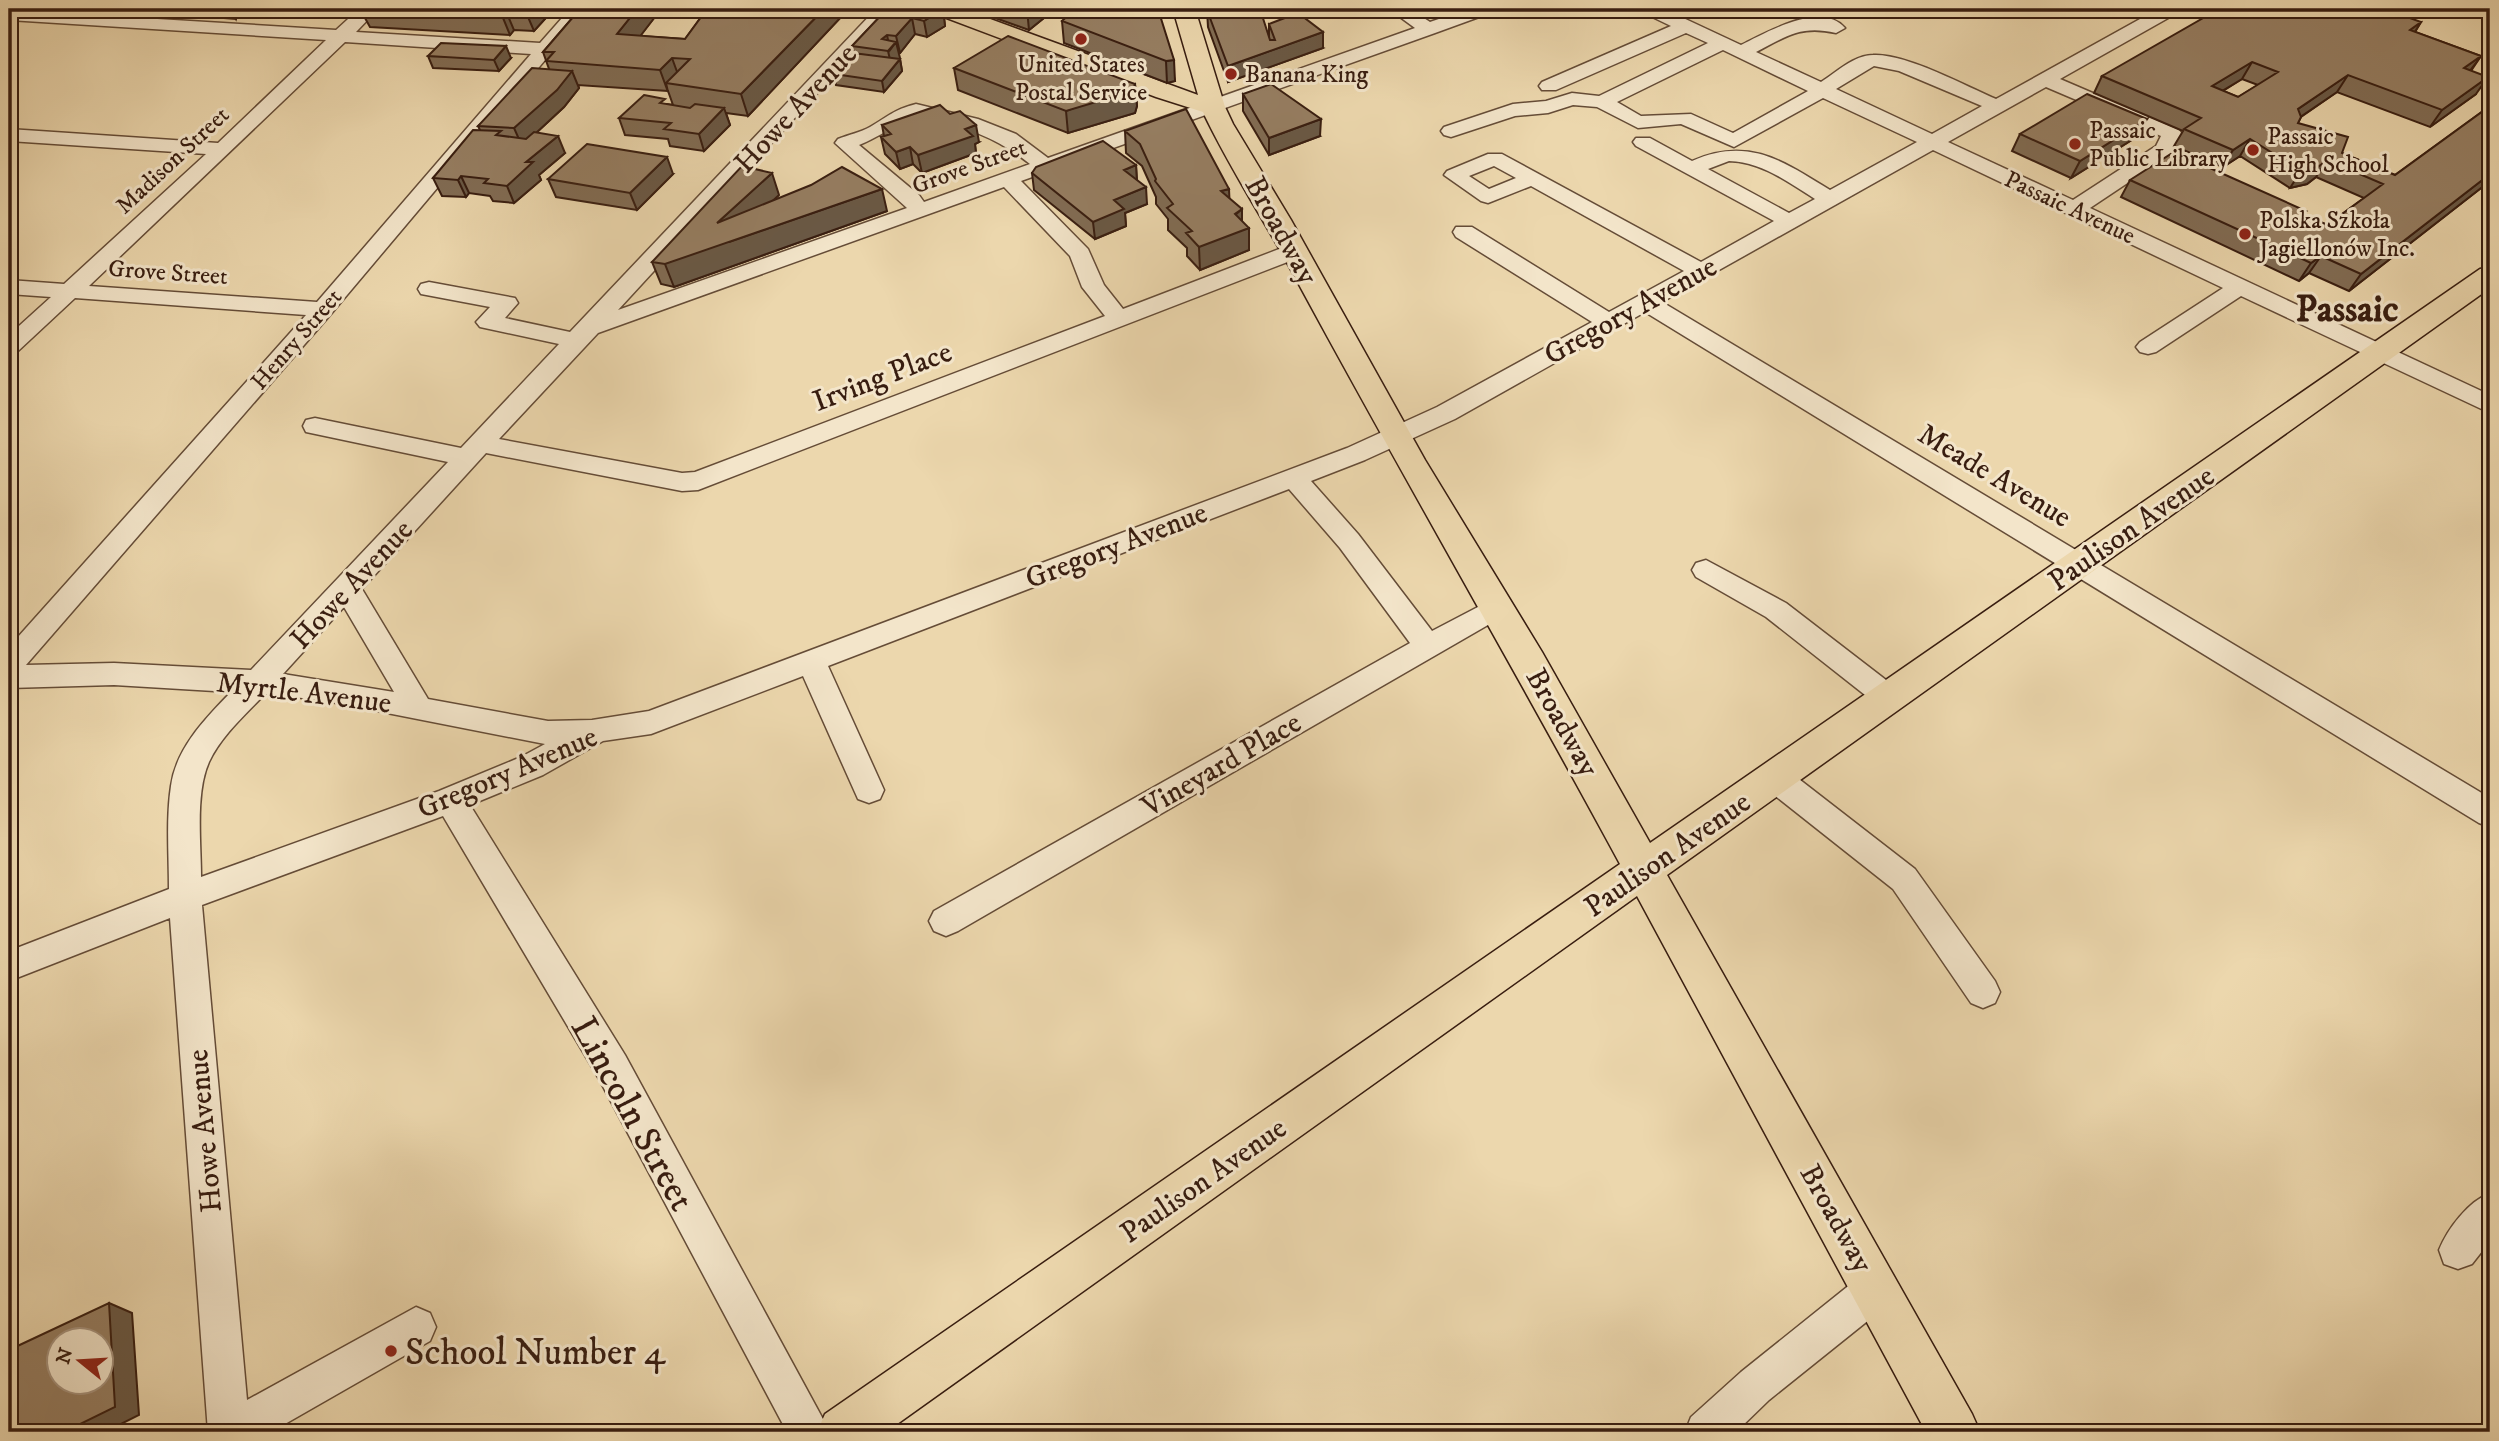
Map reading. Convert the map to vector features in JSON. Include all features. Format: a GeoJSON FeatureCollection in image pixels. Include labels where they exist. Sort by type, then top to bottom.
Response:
{"type":"FeatureCollection","features":[{"type":"Feature","properties":{"kind":"main road"},"geometry":{"type":"LineString","coordinates":[[944,9],[1164,92],[1213,107]]}},
{"type":"Feature","properties":{"kind":"main road","name":"Broadway"},"geometry":{"type":"LineString","coordinates":[[1184,9],[1213,107],[1396,436],[1497,607],[1954,1432]]}},
{"type":"Feature","properties":{"kind":"main road","name":"Paulison Avenue"},"geometry":{"type":"LineString","coordinates":[[843,1432],[2490,275]]}},
{"type":"Feature","properties":{"kind":"street","name":"Madison Street"},"geometry":{"type":"LineString","coordinates":[[9,347],[223,149],[369,9]]}},
{"type":"Feature","properties":{"kind":"street","name":"Henry Street"},"geometry":{"type":"LineString","coordinates":[[9,666],[323,309],[579,9]]}},
{"type":"Feature","properties":{"kind":"street","name":"Howe Avenue"},"geometry":{"type":"LineString","coordinates":[[230,1432],[185,897],[187,785],[195,758],[215,728],[886,9]]}},
{"type":"Feature","properties":{"kind":"street"},"geometry":{"type":"LineString","coordinates":[[1398,9],[1429,29]]}},
{"type":"Feature","properties":{"kind":"street","name":"Grove Street"},"geometry":{"type":"LineString","coordinates":[[583,335],[919,211],[1484,9]]}},
{"type":"Feature","properties":{"kind":"street","name":"Passaic Avenue"},"geometry":{"type":"LineString","coordinates":[[1650,9],[2490,405]]}},
{"type":"Feature","properties":{"kind":"street","name":"Gregory Avenue"},"geometry":{"type":"LineString","coordinates":[[9,966],[185,897],[450,800],[532,765],[597,730],[651,722],[1294,478],[1396,436],[1446,413],[2171,9]]}},
{"type":"Feature","properties":{"kind":"street"},"geometry":{"type":"LineString","coordinates":[[10,12],[546,49]]}},
{"type":"Feature","properties":{"kind":"street"},"geometry":{"type":"LineString","coordinates":[[1742,52],[1804,22],[1819,22],[1836,29]]}},
{"type":"Feature","properties":{"kind":"street"},"geometry":{"type":"LineString","coordinates":[[1549,86],[1686,26]]}},
{"type":"Feature","properties":{"kind":"street"},"geometry":{"type":"LineString","coordinates":[[1602,102],[1724,43]]}},
{"type":"Feature","properties":{"kind":"street"},"geometry":{"type":"LineString","coordinates":[[1451,131],[1513,110],[1548,107],[1572,99],[1602,102],[1639,122],[1684,118],[1734,141],[1823,90],[1862,63],[1886,60],[1997,106]]}},
{"type":"Feature","properties":{"kind":"street"},"geometry":{"type":"LineString","coordinates":[[2044,79],[2172,134],[2164,150],[2074,209]]}},
{"type":"Feature","properties":{"kind":"street"},"geometry":{"type":"LineString","coordinates":[[919,211],[912,199],[845,143],[877,131],[893,118],[916,110],[971,123],[1009,138],[1046,166]]}},
{"type":"Feature","properties":{"kind":"street"},"geometry":{"type":"LineString","coordinates":[[9,135],[223,149]]}},
{"type":"Feature","properties":{"kind":"street"},"geometry":{"type":"LineString","coordinates":[[1643,142],[1789,221]]}},
{"type":"Feature","properties":{"kind":"street"},"geometry":{"type":"LineString","coordinates":[[1692,169],[1725,155],[1748,157],[1830,198]]}},
{"type":"Feature","properties":{"kind":"street"},"geometry":{"type":"LineString","coordinates":[[1532,178],[1701,271]]}},
{"type":"Feature","properties":{"kind":"street"},"geometry":{"type":"LineString","coordinates":[[1008,180],[1080,254],[1093,288],[1119,319]]}},
{"type":"Feature","properties":{"kind":"street"},"geometry":{"type":"LineString","coordinates":[[1464,232],[1609,322]]}},
{"type":"Feature","properties":{"kind":"street","name":"Irving Place"},"geometry":{"type":"LineString","coordinates":[[315,426],[682,482],[698,481],[1295,251]]}},
{"type":"Feature","properties":{"kind":"street","name":"Grove Street"},"geometry":{"type":"LineString","coordinates":[[9,287],[323,309]]}},
{"type":"Feature","properties":{"kind":"street"},"geometry":{"type":"LineString","coordinates":[[2148,347],[2240,288]]}},
{"type":"Feature","properties":{"kind":"street"},"geometry":{"type":"LineString","coordinates":[[429,289],[507,303],[488,322],[583,335]]}},
{"type":"Feature","properties":{"kind":"street","name":"Meade Avenue"},"geometry":{"type":"LineString","coordinates":[[1645,302],[2490,814]]}},
{"type":"Feature","properties":{"kind":"street"},"geometry":{"type":"LineString","coordinates":[[1294,478],[1349,541],[1428,647]]}},
{"type":"Feature","properties":{"kind":"street"},"geometry":{"type":"LineString","coordinates":[[1706,570],[1776,610],[1889,698]]}},
{"type":"Feature","properties":{"kind":"street"},"geometry":{"type":"LineString","coordinates":[[347,588],[418,707]]}},
{"type":"Feature","properties":{"kind":"street","name":"Vineyard Place"},"geometry":{"type":"LineString","coordinates":[[946,921],[1497,607]]}},
{"type":"Feature","properties":{"kind":"street"},"geometry":{"type":"LineString","coordinates":[[811,661],[869,790]]}},
{"type":"Feature","properties":{"kind":"street","name":"Myrtle Avenue"},"geometry":{"type":"LineString","coordinates":[[9,677],[114,674],[259,682],[321,689],[548,733],[597,730]]}},
{"type":"Feature","properties":{"kind":"street"},"geometry":{"type":"LineString","coordinates":[[1775,778],[1904,879],[1983,992]]}},
{"type":"Feature","properties":{"kind":"street","name":"Lincoln Street"},"geometry":{"type":"LineString","coordinates":[[450,800],[612,1067],[809,1432]]}},
{"type":"Feature","properties":{"kind":"street"},"geometry":{"type":"LineString","coordinates":[[2458,1250],[2490,1212]]}},
{"type":"Feature","properties":{"kind":"street"},"geometry":{"type":"LineString","coordinates":[[1706,1432],[1755,1386],[1876,1289]]}},
{"type":"Feature","properties":{"kind":"street"},"geometry":{"type":"LineString","coordinates":[[230,1432],[415,1327]]}},
{"type":"Feature","properties":{"kind":"building"},"geometry":{"type":"Polygon","coordinates":[[[419,9],[505,9],[501,13],[419,9]]]}},
{"type":"Feature","properties":{"kind":"building"},"geometry":{"type":"Polygon","coordinates":[[[580,9],[637,9],[617,34],[685,39],[707,9],[824,9],[741,94],[666,83],[690,59],[672,58],[660,70],[546,61],[554,52],[543,52],[580,9]]]}},
{"type":"Feature","properties":{"kind":"building"},"geometry":{"type":"Polygon","coordinates":[[[887,9],[943,9],[924,21],[912,18],[896,36],[887,35],[882,39],[896,42],[888,51],[852,46],[887,9]]]}},
{"type":"Feature","properties":{"kind":"building"},"geometry":{"type":"Polygon","coordinates":[[[1075,9],[1158,9],[1174,60],[1166,61],[1062,21],[1075,9]]]}},
{"type":"Feature","properties":{"kind":"building"},"geometry":{"type":"Polygon","coordinates":[[[1260,9],[1270,40],[1275,40],[1269,24],[1298,13],[1323,32],[1228,66],[1207,10],[1260,9]]]}},
{"type":"Feature","properties":{"kind":"building","name":"Passaic High School"},"geometry":{"type":"Polygon","coordinates":[[[2219,9],[2354,9],[2368,14],[2377,9],[2385,9],[2421,22],[2410,30],[2481,56],[2464,68],[2488,77],[2442,110],[2348,75],[2298,109],[2301,117],[2298,123],[2348,137],[2342,153],[2395,175],[2490,106],[2490,174],[2361,274],[2321,256],[2311,263],[2130,180],[2174,152],[2306,211],[2302,213],[2327,225],[2383,184],[2327,160],[2318,167],[2301,171],[2250,139],[2233,150],[2184,129],[2201,118],[2102,76],[2219,9]],[[2252,62],[2212,86],[2238,97],[2278,72],[2252,62]]]}},
{"type":"Feature","properties":{"kind":"building"},"geometry":{"type":"Polygon","coordinates":[[[1008,36],[1135,84],[1133,91],[1066,111],[954,68],[1008,36]]]}},
{"type":"Feature","properties":{"kind":"building"},"geometry":{"type":"Polygon","coordinates":[[[441,43],[506,46],[494,60],[428,56],[441,43]]]}},
{"type":"Feature","properties":{"kind":"building"},"geometry":{"type":"Polygon","coordinates":[[[853,53],[900,59],[882,81],[834,74],[853,53]]]}},
{"type":"Feature","properties":{"kind":"building"},"geometry":{"type":"Polygon","coordinates":[[[532,68],[572,71],[557,90],[514,128],[478,126],[532,68]]]}},
{"type":"Feature","properties":{"kind":"building"},"geometry":{"type":"Polygon","coordinates":[[[1271,84],[1321,119],[1269,138],[1243,94],[1271,84]]]}},
{"type":"Feature","properties":{"kind":"building"},"geometry":{"type":"Polygon","coordinates":[[[2087,94],[2147,119],[2080,161],[2020,134],[2087,94]]]}},
{"type":"Feature","properties":{"kind":"building"},"geometry":{"type":"Polygon","coordinates":[[[644,95],[665,99],[660,103],[690,108],[695,104],[724,108],[699,134],[664,129],[671,123],[619,118],[644,95]]]}},
{"type":"Feature","properties":{"kind":"building"},"geometry":{"type":"Polygon","coordinates":[[[940,105],[950,114],[960,111],[976,125],[965,129],[973,136],[918,155],[910,147],[896,152],[881,137],[891,134],[882,125],[940,105]]]}},
{"type":"Feature","properties":{"kind":"building"},"geometry":{"type":"Polygon","coordinates":[[[1186,109],[1229,189],[1221,191],[1242,209],[1235,214],[1249,228],[1199,247],[1186,233],[1192,231],[1167,208],[1173,204],[1155,181],[1140,144],[1125,131],[1186,109]]]}},
{"type":"Feature","properties":{"kind":"building"},"geometry":{"type":"Polygon","coordinates":[[[473,130],[501,131],[496,135],[526,139],[534,132],[558,136],[526,162],[533,162],[507,186],[484,183],[488,179],[461,176],[458,180],[433,178],[473,130]]]}},
{"type":"Feature","properties":{"kind":"building"},"geometry":{"type":"Polygon","coordinates":[[[1103,141],[1136,165],[1124,170],[1146,187],[1114,200],[1124,209],[1093,222],[1032,173],[1036,167],[1103,141]]]}},
{"type":"Feature","properties":{"kind":"building"},"geometry":{"type":"Polygon","coordinates":[[[587,144],[667,157],[630,193],[548,179],[587,144]]]}},
{"type":"Feature","properties":{"kind":"building"},"geometry":{"type":"Polygon","coordinates":[[[742,166],[772,173],[717,223],[811,185],[842,167],[882,189],[665,264],[652,262],[742,166]]]}},
{"type":"Feature","properties":{"kind":"building"},"geometry":{"type":"Polygon","coordinates":[[[109,1303],[110,1326],[60,1326],[109,1303]]]}},
{"type":"Feature","properties":{"kind":"building"},"geometry":{"type":"Polygon","coordinates":[[[46,1333],[46,1396],[114,1396],[115,1407],[64,1432],[9,1432],[9,1350],[46,1333]]]}},
{"type":"Feature","properties":{"kind":"place","name":"United States Postal Service"},"geometry":{"type":"Point","coordinates":[1081,39]}},
{"type":"Feature","properties":{"kind":"place","name":"Banana King"},"geometry":{"type":"Point","coordinates":[1231,74]}},
{"type":"Feature","properties":{"kind":"place","name":"Passaic Public Library"},"geometry":{"type":"Point","coordinates":[2075,144]}},
{"type":"Feature","properties":{"kind":"place","name":"Passaic High School"},"geometry":{"type":"Point","coordinates":[2253,150]}},
{"type":"Feature","properties":{"kind":"place","name":"Polska Szkoła Jagiellonów Inc."},"geometry":{"type":"Point","coordinates":[2245,234]}},
{"type":"Feature","properties":{"kind":"place","name":"School Number 4"},"geometry":{"type":"Point","coordinates":[391,1351]}},
{"type":"Feature","properties":{"kind":"district","name":"Passaic"},"geometry":{"type":"Point","coordinates":[2347,308]}}]}
